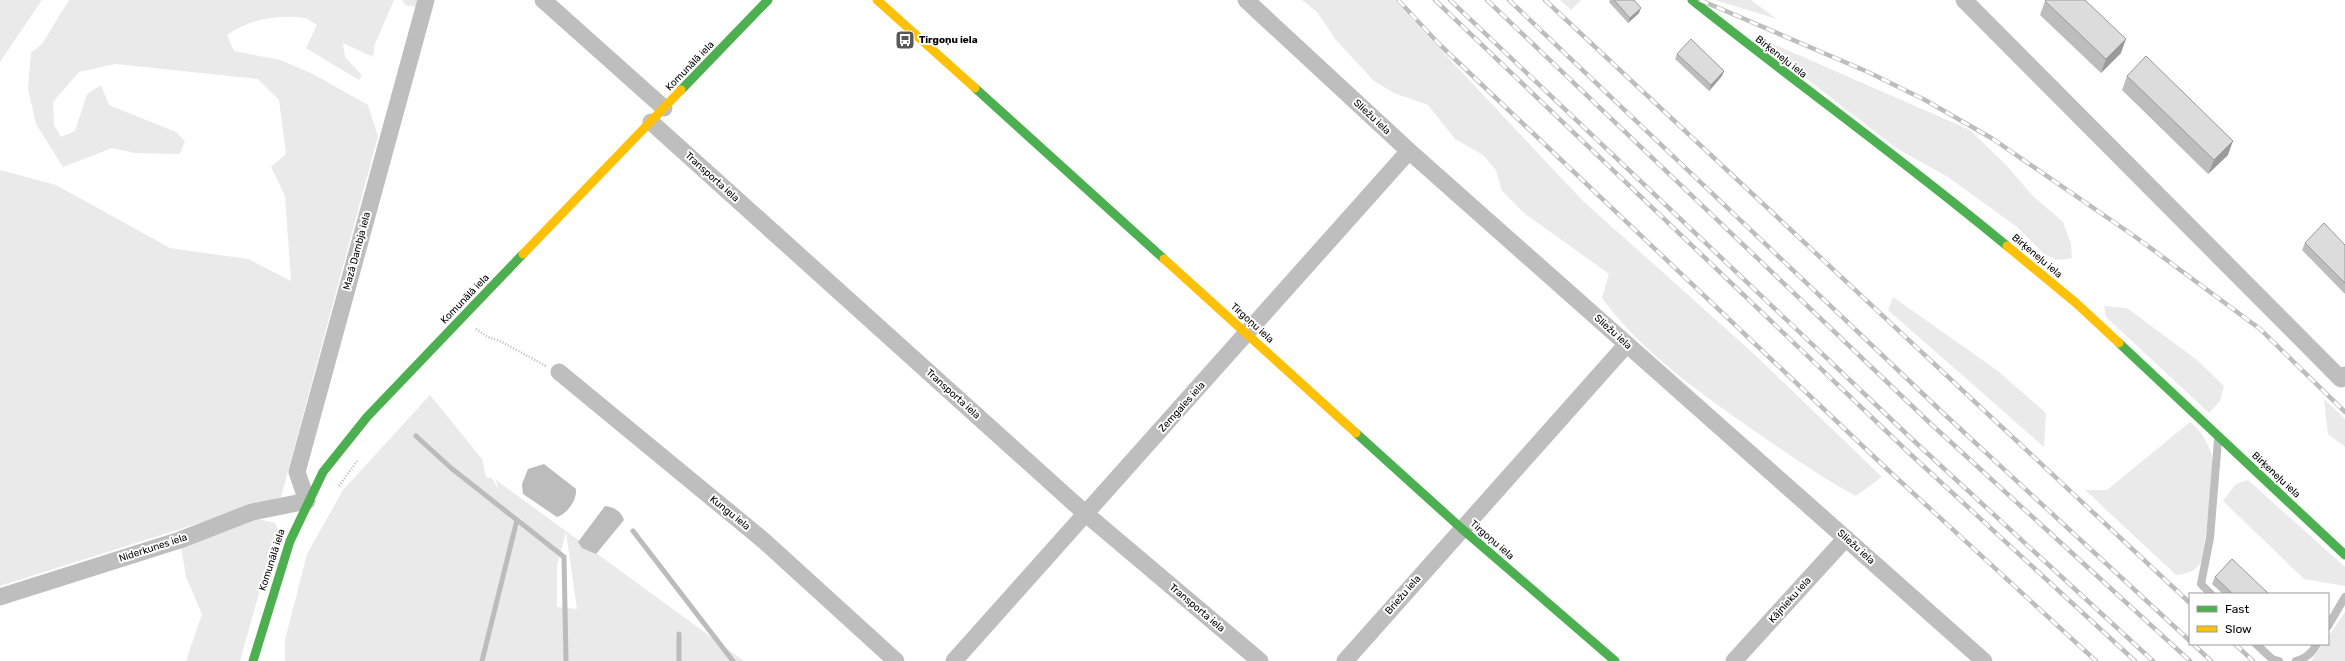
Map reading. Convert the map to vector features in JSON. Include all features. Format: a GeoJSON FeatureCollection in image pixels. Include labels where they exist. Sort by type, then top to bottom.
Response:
{"type":"FeatureCollection","features":[{"type":"Feature","properties":{"kind":"street","name":"Mazā Dambja iela"},"geometry":{"type":"LineString","coordinates":[[307,501],[297,472],[426,0]]}},
{"type":"Feature","properties":{"kind":"street"},"geometry":{"type":"LineString","coordinates":[[543,0],[664,108]]}},
{"type":"Feature","properties":{"kind":"street","name":"Komunālā iela"},"geometry":{"type":"LineString","coordinates":[[253,661],[290,538],[307,501],[324,471],[367,417],[768,0]]}},
{"type":"Feature","properties":{"kind":"street","name":"Tirgoņu iela"},"geometry":{"type":"LineString","coordinates":[[877,0],[1461,528],[1615,661]]}},
{"type":"Feature","properties":{"kind":"street","name":"Sliežu iela"},"geometry":{"type":"LineString","coordinates":[[1246,0],[1409,151],[1984,661]]}},
{"type":"Feature","properties":{"kind":"street","name":"Birķeneļu iela"},"geometry":{"type":"LineString","coordinates":[[1692,0],[1778,69],[1929,181],[2070,298],[2345,555]]}},
{"type":"Feature","properties":{"kind":"street"},"geometry":{"type":"LineString","coordinates":[[1964,0],[2335,373],[2341,378],[2345,375]]}},
{"type":"Feature","properties":{"kind":"street","name":"Transporta iela"},"geometry":{"type":"LineString","coordinates":[[651,122],[1086,514],[1260,661]]}},
{"type":"Feature","properties":{"kind":"street","name":"Zemgales iela"},"geometry":{"type":"LineString","coordinates":[[954,661],[1248,334],[1409,151]]}},
{"type":"Feature","properties":{"kind":"street","name":"Briežu iela"},"geometry":{"type":"LineString","coordinates":[[1345,661],[1461,528],[1626,344]]}},
{"type":"Feature","properties":{"kind":"street","name":"Kungu iela"},"geometry":{"type":"LineString","coordinates":[[559,372],[763,540],[896,661]]}},
{"type":"Feature","properties":{"kind":"street","name":"Niderkunes iela"},"geometry":{"type":"LineString","coordinates":[[0,597],[180,540],[252,512],[307,501]]}},
{"type":"Feature","properties":{"kind":"street","name":"Kājnieku iela"},"geometry":{"type":"LineString","coordinates":[[1734,661],[1846,538]]}},
{"type":"Feature","properties":{"kind":"lane"},"geometry":{"type":"LineString","coordinates":[[2210,593],[2201,584],[2210,538],[2218,435]]}},
{"type":"Feature","properties":{"kind":"lane"},"geometry":{"type":"LineString","coordinates":[[2329,624],[2345,597]]}},
{"type":"Feature","properties":{"kind":"lane"},"geometry":{"type":"LineString","coordinates":[[2257,645],[2272,659],[2279,661]]}},
{"type":"Feature","properties":{"kind":"lane"},"geometry":{"type":"LineString","coordinates":[[2296,661],[2302,660],[2313,651],[2317,645]]}},
{"type":"Feature","properties":{"kind":"path"},"geometry":{"type":"LineString","coordinates":[[484,335],[500,341],[559,372]]}},
{"type":"Feature","properties":{"kind":"path"},"geometry":{"type":"LineString","coordinates":[[336,490],[360,457]]}},
{"type":"Feature","properties":{"kind":"shaded area"},"geometry":{"type":"Polygon","coordinates":[[[0,0],[42,0],[0,62],[0,0]]]}},
{"type":"Feature","properties":{"kind":"shaded area"},"geometry":{"type":"Polygon","coordinates":[[[69,0],[394,0],[375,44],[373,57],[343,43],[345,57],[362,75],[359,80],[306,48],[317,25],[306,18],[284,17],[264,19],[244,25],[227,35],[234,51],[280,60],[311,73],[368,105],[378,136],[281,497],[0,586],[0,170],[56,185],[170,248],[248,259],[291,281],[285,196],[271,167],[286,154],[279,100],[258,79],[115,64],[79,72],[53,102],[54,125],[61,137],[75,131],[87,94],[101,85],[109,105],[176,132],[185,141],[180,154],[135,153],[112,148],[63,167],[36,124],[28,89],[31,53],[42,44],[69,0]]]}},
{"type":"Feature","properties":{"kind":"shaded area"},"geometry":{"type":"Polygon","coordinates":[[[402,0],[420,0],[418,7],[405,5],[402,0]]]}},
{"type":"Feature","properties":{"kind":"shaded area"},"geometry":{"type":"Polygon","coordinates":[[[1302,0],[1394,0],[1582,200],[1753,353],[1882,477],[1856,496],[1783,450],[1696,389],[1675,372],[1636,337],[1602,298],[1609,274],[1524,213],[1502,191],[1496,170],[1483,155],[1455,139],[1428,105],[1394,93],[1374,81],[1336,40],[1317,12],[1302,0]]]}},
{"type":"Feature","properties":{"kind":"shaded area"},"geometry":{"type":"Polygon","coordinates":[[[1560,0],[1581,0],[1571,10],[1560,0]]]}},
{"type":"Feature","properties":{"kind":"shaded area"},"geometry":{"type":"Polygon","coordinates":[[[1715,0],[1751,0],[1777,19],[1715,0]]]}},
{"type":"Feature","properties":{"kind":"shaded area"},"geometry":{"type":"Polygon","coordinates":[[[1771,43],[1970,130],[2007,166],[2031,194],[2063,222],[2071,244],[2072,258],[2058,260],[2044,254],[2017,227],[1948,177],[1896,148],[1771,51],[1771,43]]]}},
{"type":"Feature","properties":{"kind":"shaded area"},"geometry":{"type":"Polygon","coordinates":[[[1893,297],[1998,371],[2046,413],[2044,447],[1888,310],[1893,297]]]}},
{"type":"Feature","properties":{"kind":"shaded area"},"geometry":{"type":"Polygon","coordinates":[[[2104,306],[2127,308],[2197,360],[2224,386],[2220,401],[2209,413],[2106,317],[2104,306]]]}},
{"type":"Feature","properties":{"kind":"shaded area"},"geometry":{"type":"Polygon","coordinates":[[[430,395],[482,459],[486,477],[492,478],[498,489],[496,480],[744,661],[285,661],[285,640],[307,554],[343,490],[430,395]],[[566,532],[557,566],[557,607],[577,609],[566,532]]]}},
{"type":"Feature","properties":{"kind":"shaded area"},"geometry":{"type":"Polygon","coordinates":[[[2324,399],[2345,419],[2345,447],[2328,434],[2324,399]]]}},
{"type":"Feature","properties":{"kind":"shaded area"},"geometry":{"type":"Polygon","coordinates":[[[2190,422],[2197,428],[2203,437],[2212,455],[2207,529],[2200,564],[2189,572],[2176,575],[2085,490],[2107,490],[2190,422]]]}},
{"type":"Feature","properties":{"kind":"shaded area"},"geometry":{"type":"Polygon","coordinates":[[[544,464],[576,489],[575,497],[571,506],[557,517],[523,494],[522,484],[528,469],[544,464]]]}},
{"type":"Feature","properties":{"kind":"shaded area"},"geometry":{"type":"Polygon","coordinates":[[[2248,480],[2345,567],[2345,586],[2304,579],[2223,501],[2236,484],[2248,480]]]}},
{"type":"Feature","properties":{"kind":"shaded area"},"geometry":{"type":"Polygon","coordinates":[[[605,506],[617,510],[624,520],[596,554],[582,548],[578,542],[605,506]]]}},
{"type":"Feature","properties":{"kind":"shaded area"},"geometry":{"type":"Polygon","coordinates":[[[254,518],[275,523],[279,531],[267,565],[240,661],[186,661],[202,614],[186,577],[181,547],[235,528],[254,518]]]}},
{"type":"Feature","properties":{"kind":"shaded area"},"geometry":{"type":"Polygon","coordinates":[[[2345,612],[2345,661],[2311,661],[2322,645],[2329,645],[2329,636],[2345,612]]]}},
{"type":"Feature","properties":{"kind":"building"},"geometry":{"type":"Polygon","coordinates":[[[1614,0],[1634,0],[1641,8],[1630,18],[1614,0]]]}},
{"type":"Feature","properties":{"kind":"building"},"geometry":{"type":"Polygon","coordinates":[[[2085,0],[2126,39],[2106,59],[2045,1],[2085,0]]]}},
{"type":"Feature","properties":{"kind":"building"},"geometry":{"type":"Polygon","coordinates":[[[1691,39],[1724,71],[1711,85],[1677,54],[1691,39]]]}},
{"type":"Feature","properties":{"kind":"building"},"geometry":{"type":"Polygon","coordinates":[[[2146,56],[2233,141],[2214,160],[2127,76],[2146,56]]]}},
{"type":"Feature","properties":{"kind":"building"},"geometry":{"type":"Polygon","coordinates":[[[2324,223],[2345,245],[2345,283],[2305,243],[2324,223]]]}},
{"type":"Feature","properties":{"kind":"building"},"geometry":{"type":"Polygon","coordinates":[[[2232,559],[2268,593],[2232,593],[2215,577],[2232,559]]]}},
{"type":"Feature","properties":{"kind":"waterway"},"geometry":{"type":"LineString","coordinates":[[416,436],[451,468],[564,557],[566,661]]}},
{"type":"Feature","properties":{"kind":"waterway"},"geometry":{"type":"LineString","coordinates":[[482,661],[517,520]]}},
{"type":"Feature","properties":{"kind":"waterway"},"geometry":{"type":"LineString","coordinates":[[633,531],[733,661]]}},
{"type":"Feature","properties":{"kind":"waterway"},"geometry":{"type":"LineString","coordinates":[[679,634],[679,661]]}},
{"type":"Feature","properties":{"kind":"railway"},"geometry":{"type":"LineString","coordinates":[[1398,0],[1439,44],[1888,470],[2096,661]]}},
{"type":"Feature","properties":{"kind":"railway"},"geometry":{"type":"LineString","coordinates":[[1435,0],[1907,451],[2135,661]]}},
{"type":"Feature","properties":{"kind":"railway"},"geometry":{"type":"LineString","coordinates":[[1450,0],[1914,441],[2153,661]]}},
{"type":"Feature","properties":{"kind":"railway"},"geometry":{"type":"LineString","coordinates":[[1487,0],[1931,424],[2190,661]]}},
{"type":"Feature","properties":{"kind":"railway"},"geometry":{"type":"LineString","coordinates":[[1509,0],[1942,412],[2189,640]]}},
{"type":"Feature","properties":{"kind":"railway"},"geometry":{"type":"LineString","coordinates":[[1545,0],[2189,602]]}},
{"type":"Feature","properties":{"kind":"railway"},"geometry":{"type":"LineString","coordinates":[[1700,0],[1868,72],[1925,100],[1993,139],[2137,238],[2260,329],[2345,412]]}},
{"type":"Feature","properties":{"kind":"railway"},"geometry":{"type":"LineString","coordinates":[[2194,645],[2211,661]]}},
{"type":"Feature","properties":{"kind":"railway"},"geometry":{"type":"LineString","coordinates":[[2236,645],[2253,661]]}},
{"type":"Feature","properties":{"kind":"traffic: fast"},"geometry":{"type":"LineString","coordinates":[[681,90],[768,0]]}},
{"type":"Feature","properties":{"kind":"traffic: fast"},"geometry":{"type":"LineString","coordinates":[[1692,0],[1929,183],[2007,246]]}},
{"type":"Feature","properties":{"kind":"traffic: fast"},"geometry":{"type":"LineString","coordinates":[[975,88],[1164,259]]}},
{"type":"Feature","properties":{"kind":"traffic: fast"},"geometry":{"type":"LineString","coordinates":[[253,661],[290,541],[323,472],[367,417],[523,254]]}},
{"type":"Feature","properties":{"kind":"traffic: fast"},"geometry":{"type":"LineString","coordinates":[[2119,343],[2345,555]]}},
{"type":"Feature","properties":{"kind":"traffic: fast"},"geometry":{"type":"LineString","coordinates":[[1356,433],[1461,528],[1615,661]]}},
{"type":"Feature","properties":{"kind":"traffic: slow"},"geometry":{"type":"LineString","coordinates":[[877,0],[975,88]]}},
{"type":"Feature","properties":{"kind":"traffic: slow"},"geometry":{"type":"LineString","coordinates":[[523,254],[681,90]]}},
{"type":"Feature","properties":{"kind":"traffic: slow"},"geometry":{"type":"LineString","coordinates":[[2007,246],[2076,303],[2119,343]]}},
{"type":"Feature","properties":{"kind":"traffic: slow"},"geometry":{"type":"LineString","coordinates":[[1164,259],[1356,433]]}},
{"type":"Feature","properties":{"kind":"place","name":"Tirgoņu iela"},"geometry":{"type":"Point","coordinates":[905,40]}}]}
